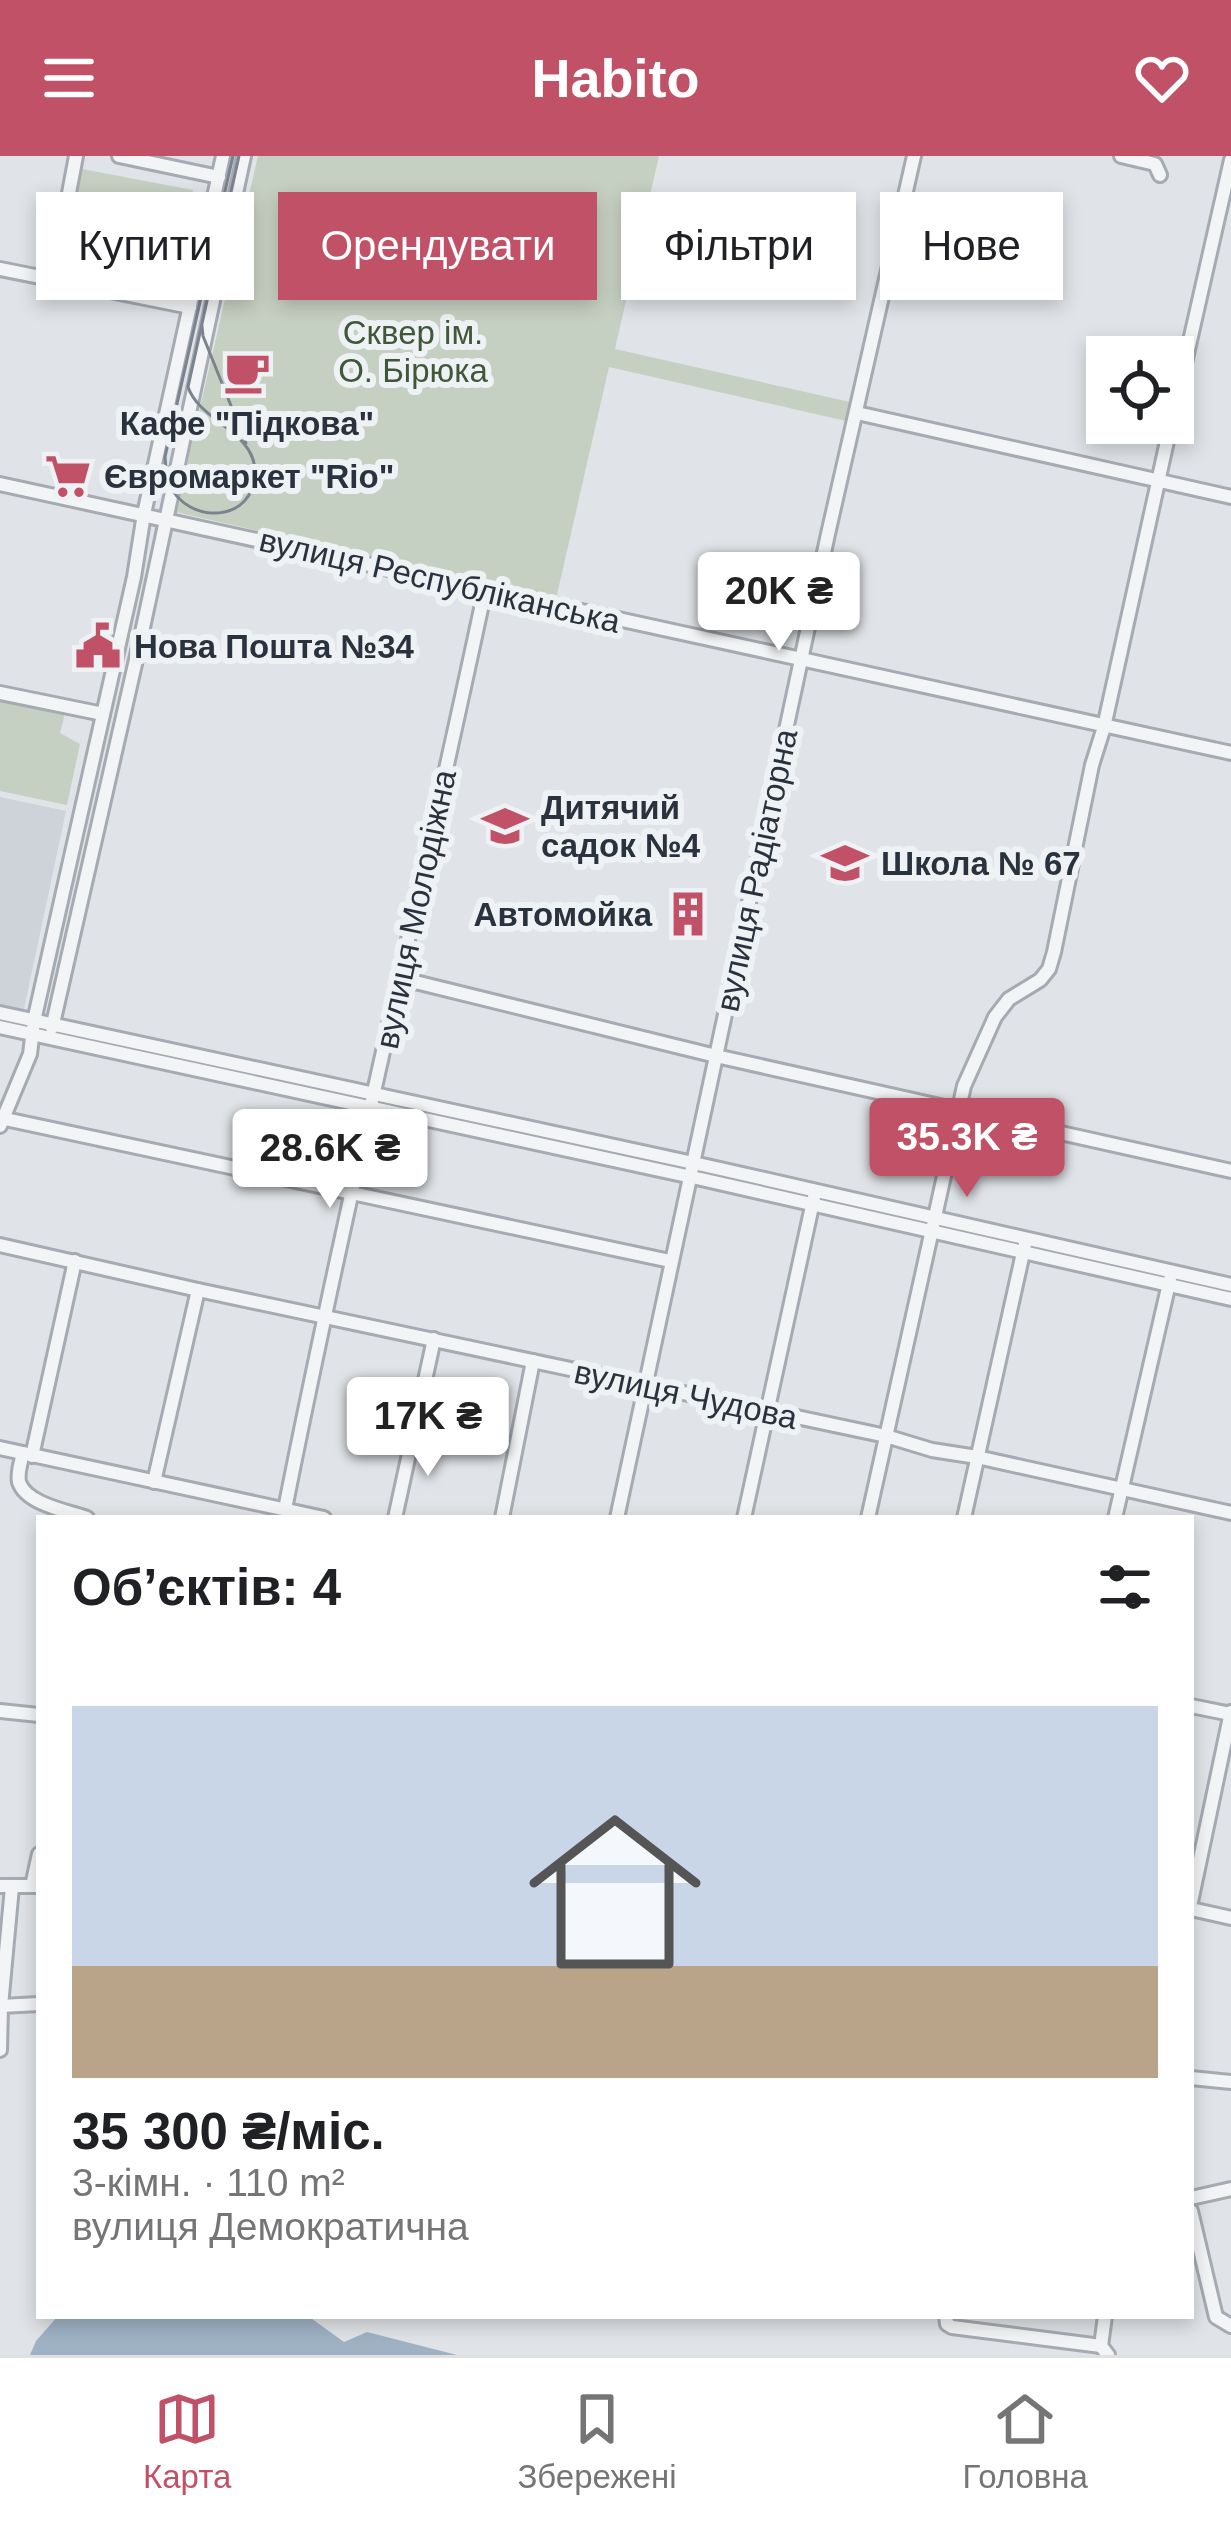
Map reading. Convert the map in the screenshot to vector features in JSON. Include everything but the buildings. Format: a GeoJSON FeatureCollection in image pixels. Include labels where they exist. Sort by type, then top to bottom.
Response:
{"type":"FeatureCollection","features":[{"type":"Feature","properties":{"kind":"street"},"geometry":{"type":"LineString","coordinates":[[69,192],[76,156]]}},
{"type":"Feature","properties":{"kind":"street"},"geometry":{"type":"LineString","coordinates":[[119,156],[219,177]]}},
{"type":"Feature","properties":{"kind":"street"},"geometry":{"type":"LineString","coordinates":[[223,156],[30,1054],[1,1121],[354,1191],[670,1261]]}},
{"type":"Feature","properties":{"kind":"street"},"geometry":{"type":"LineString","coordinates":[[30,1054],[51,1031],[244,156]]}},
{"type":"Feature","properties":{"kind":"street","name":"вулиця Радіаторна"},"geometry":{"type":"LineString","coordinates":[[617,1515],[914,156]]}},
{"type":"Feature","properties":{"kind":"street"},"geometry":{"type":"LineString","coordinates":[[1121,156],[1155,164],[1160,175]]}},
{"type":"Feature","properties":{"kind":"street"},"geometry":{"type":"LineString","coordinates":[[1191,336],[1231,160]]}},
{"type":"Feature","properties":{"kind":"street"},"geometry":{"type":"LineString","coordinates":[[0,269],[36,275]]}},
{"type":"Feature","properties":{"kind":"street"},"geometry":{"type":"LineString","coordinates":[[157,300],[190,307]]}},
{"type":"Feature","properties":{"kind":"street"},"geometry":{"type":"LineString","coordinates":[[857,413],[1231,497]]}},
{"type":"Feature","properties":{"kind":"street"},"geometry":{"type":"LineString","coordinates":[[869,1515],[964,1086],[995,1017],[1009,999],[1049,969],[1166,444]]}},
{"type":"Feature","properties":{"kind":"street","name":"вулиця Республіканська"},"geometry":{"type":"LineString","coordinates":[[0,484],[1231,753]]}},
{"type":"Feature","properties":{"kind":"street","name":"вулиця Молодіжна"},"geometry":{"type":"LineString","coordinates":[[285,1509],[485,590]]}},
{"type":"Feature","properties":{"kind":"street"},"geometry":{"type":"LineString","coordinates":[[0,693],[103,715]]}},
{"type":"Feature","properties":{"kind":"street"},"geometry":{"type":"LineString","coordinates":[[399,978],[716,1056],[1231,1171]]}},
{"type":"Feature","properties":{"kind":"street"},"geometry":{"type":"LineString","coordinates":[[0,1013],[51,1031],[1171,1278],[1231,1285]]}},
{"type":"Feature","properties":{"kind":"street"},"geometry":{"type":"LineString","coordinates":[[0,1027],[33,1027]]}},
{"type":"Feature","properties":{"kind":"street"},"geometry":{"type":"LineString","coordinates":[[745,1515],[813,1197]]}},
{"type":"Feature","properties":{"kind":"street","name":"вулиця Чудова"},"geometry":{"type":"LineString","coordinates":[[0,1245],[1231,1514]]}},
{"type":"Feature","properties":{"kind":"street"},"geometry":{"type":"LineString","coordinates":[[965,1515],[1025,1245]]}},
{"type":"Feature","properties":{"kind":"street"},"geometry":{"type":"LineString","coordinates":[[75,1261],[28,1454],[18,1475],[25,1491],[79,1515]]}},
{"type":"Feature","properties":{"kind":"street"},"geometry":{"type":"LineString","coordinates":[[1171,1278],[1231,1299]]}},
{"type":"Feature","properties":{"kind":"street"},"geometry":{"type":"LineString","coordinates":[[1116,1515],[1171,1278]]}},
{"type":"Feature","properties":{"kind":"street"},"geometry":{"type":"LineString","coordinates":[[154,1482],[198,1290]]}},
{"type":"Feature","properties":{"kind":"street"},"geometry":{"type":"LineString","coordinates":[[396,1515],[434,1339]]}},
{"type":"Feature","properties":{"kind":"street"},"geometry":{"type":"LineString","coordinates":[[503,1515],[533,1361]]}},
{"type":"Feature","properties":{"kind":"street"},"geometry":{"type":"LineString","coordinates":[[0,1448],[311,1515]]}},
{"type":"Feature","properties":{"kind":"street"},"geometry":{"type":"LineString","coordinates":[[1194,1707],[1231,1714],[1194,1892]]}},
{"type":"Feature","properties":{"kind":"street"},"geometry":{"type":"LineString","coordinates":[[0,1711],[36,1715]]}},
{"type":"Feature","properties":{"kind":"street"},"geometry":{"type":"LineString","coordinates":[[0,2050],[6,1886],[36,1886]]}},
{"type":"Feature","properties":{"kind":"street"},"geometry":{"type":"LineString","coordinates":[[1194,1907],[1231,1918]]}},
{"type":"Feature","properties":{"kind":"street"},"geometry":{"type":"LineString","coordinates":[[1,2006],[36,2004]]}},
{"type":"Feature","properties":{"kind":"street"},"geometry":{"type":"LineString","coordinates":[[1194,2078],[1231,2082]]}},
{"type":"Feature","properties":{"kind":"street"},"geometry":{"type":"LineString","coordinates":[[1194,2197],[1231,2188]]}},
{"type":"Feature","properties":{"kind":"street"},"geometry":{"type":"LineString","coordinates":[[1194,2224],[1216,2317],[1231,2326]]}},
{"type":"Feature","properties":{"kind":"street"},"geometry":{"type":"LineString","coordinates":[[946,2319],[952,2327],[1104,2351],[1106,2319]]}},
{"type":"Feature","properties":{"kind":"shaded area"},"geometry":{"type":"Polygon","coordinates":[[[0,797],[66,811],[24,1009],[0,1004],[0,797]]]}},
{"type":"Feature","properties":{"kind":"green space","name":"Сквер ім. О. Бірюка"},"geometry":{"type":"Polygon","coordinates":[[[258,156],[659,156],[651,192],[621,192],[621,300],[626,300],[615,349],[850,402],[846,421],[609,367],[556,599],[176,512],[225,300],[254,300],[254,192],[250,192],[258,156]]]}},
{"type":"Feature","properties":{"kind":"green space"},"geometry":{"type":"Polygon","coordinates":[[[82,169],[193,190],[193,192],[77,192],[82,169]]]}},
{"type":"Feature","properties":{"kind":"green space"},"geometry":{"type":"Polygon","coordinates":[[[0,699],[65,713],[60,733],[80,744],[67,805],[0,791],[0,699]]]}},
{"type":"Feature","properties":{"kind":"water"},"geometry":{"type":"Polygon","coordinates":[[[55,2319],[312,2319],[344,2342],[367,2332],[457,2355],[30,2355],[55,2319]]]}},
{"type":"Feature","properties":{"kind":"tram line"},"geometry":{"type":"LineString","coordinates":[[233,156],[165,457],[169,484],[178,498],[190,507],[219,513],[233,509],[252,489],[253,458],[237,436],[194,399],[188,387],[239,156]]}},
{"type":"Feature","properties":{"kind":"tram line"},"geometry":{"type":"LineString","coordinates":[[202,326],[246,443]]}},
{"type":"Feature","properties":{"kind":"place","name":"Кафе \"Підкова\""},"geometry":{"type":"Point","coordinates":[247,372]}},
{"type":"Feature","properties":{"kind":"place","name":"Євромаркет \"Rio\""},"geometry":{"type":"Point","coordinates":[68,476]}},
{"type":"Feature","properties":{"kind":"place","name":"Нова Пошта №34"},"geometry":{"type":"Point","coordinates":[98,646]}},
{"type":"Feature","properties":{"kind":"place","name":"Дитячий садок №4"},"geometry":{"type":"Point","coordinates":[505,826]}},
{"type":"Feature","properties":{"kind":"place","name":"Школа № 67"},"geometry":{"type":"Point","coordinates":[845,863]}},
{"type":"Feature","properties":{"kind":"place","name":"Автомойка"},"geometry":{"type":"Point","coordinates":[688,914]}}]}
